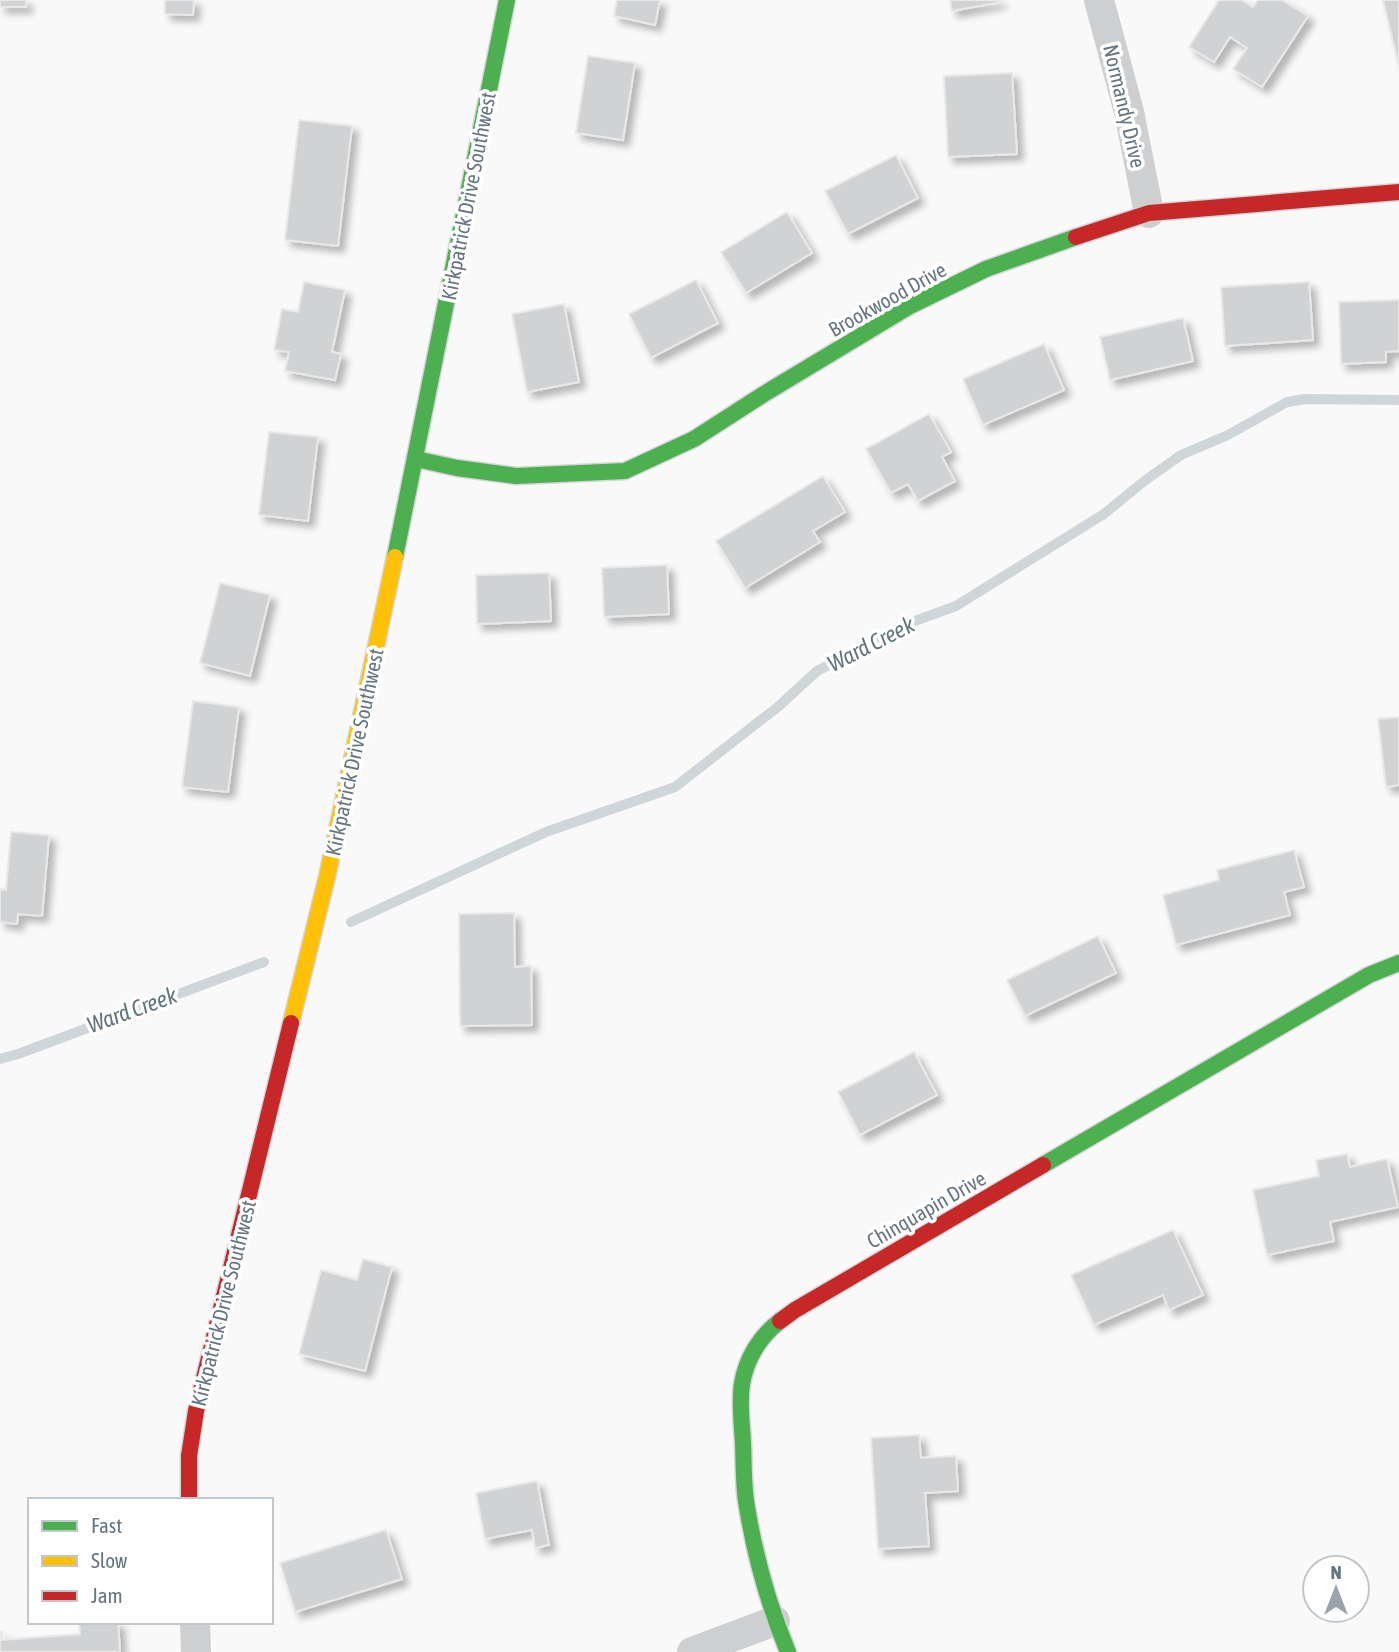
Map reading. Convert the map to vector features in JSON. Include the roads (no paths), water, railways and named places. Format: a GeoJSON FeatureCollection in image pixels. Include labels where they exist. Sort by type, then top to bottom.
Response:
{"type":"FeatureCollection","features":[{"type":"Feature","properties":{"kind":"street","name":"Kirkpatrick Drive Southwest"},"geometry":{"type":"LineString","coordinates":[[189,1498],[188,1456],[196,1411],[327,877],[416,459],[507,0]]}},
{"type":"Feature","properties":{"kind":"street","name":"Normandy Drive"},"geometry":{"type":"LineString","coordinates":[[1099,0],[1129,112],[1149,214]]}},
{"type":"Feature","properties":{"kind":"street","name":"Brookwood Drive"},"geometry":{"type":"LineString","coordinates":[[416,459],[457,468],[516,475],[625,471],[694,439],[910,306],[986,269],[1149,214],[1399,192]]}},
{"type":"Feature","properties":{"kind":"street","name":"Chinquapin Drive"},"geometry":{"type":"LineString","coordinates":[[788,1652],[775,1621],[746,1505],[741,1401],[743,1382],[754,1349],[763,1336],[795,1310],[1098,1132],[1369,975],[1399,963]]}},
{"type":"Feature","properties":{"kind":"street"},"geometry":{"type":"LineString","coordinates":[[692,1652],[775,1621]]}},
{"type":"Feature","properties":{"kind":"street"},"geometry":{"type":"LineString","coordinates":[[195,1624],[196,1652]]}},
{"type":"Feature","properties":{"kind":"waterway","name":"Ward Creek"},"geometry":{"type":"LineString","coordinates":[[351,922],[546,832],[675,787],[779,706],[817,671],[915,621],[956,606],[1104,514],[1181,455],[1228,435],[1287,402],[1305,399],[1399,400]]}},
{"type":"Feature","properties":{"kind":"waterway","name":"Ward Creek"},"geometry":{"type":"LineString","coordinates":[[0,1059],[264,962]]}}]}
